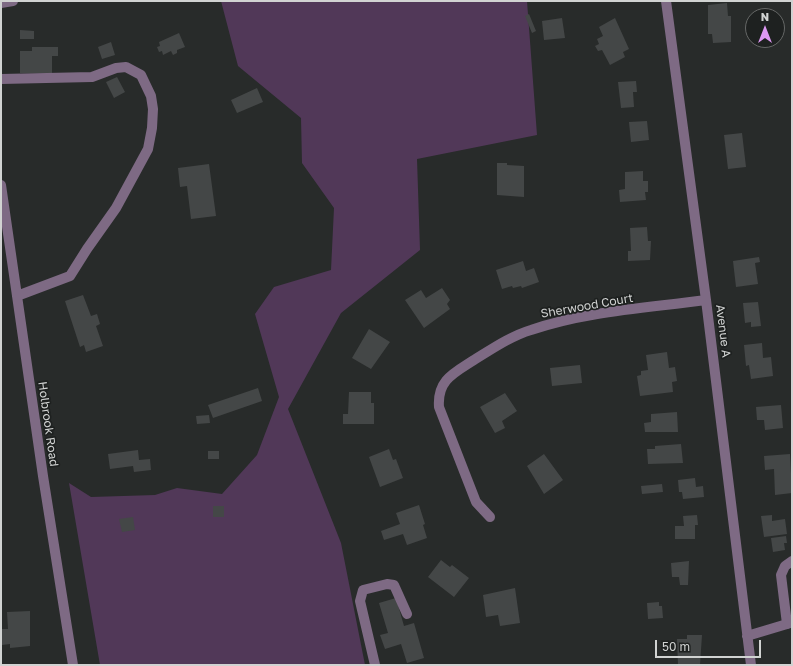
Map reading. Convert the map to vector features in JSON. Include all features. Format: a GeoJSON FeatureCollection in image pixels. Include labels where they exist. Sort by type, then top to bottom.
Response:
{"type":"FeatureCollection","features":[{"type":"Feature","properties":{"kind":"street"},"geometry":{"type":"LineString","coordinates":[[1,3],[13,1]]}},
{"type":"Feature","properties":{"kind":"street","name":"Avenue A"},"geometry":{"type":"LineString","coordinates":[[666,1],[706,300],[751,665]]}},
{"type":"Feature","properties":{"kind":"street"},"geometry":{"type":"LineString","coordinates":[[1,78],[92,77],[116,68],[126,67],[141,75],[151,96],[153,109],[152,128],[148,149],[116,208],[86,249],[70,276],[17,296]]}},
{"type":"Feature","properties":{"kind":"street","name":"Holbrook Road"},"geometry":{"type":"LineString","coordinates":[[1,185],[43,476],[73,665]]}},
{"type":"Feature","properties":{"kind":"street","name":"Sherwood Court"},"geometry":{"type":"LineString","coordinates":[[490,517],[476,502],[439,408],[438,397],[441,388],[451,375],[495,347],[530,330],[566,320],[706,300]]}},
{"type":"Feature","properties":{"kind":"street"},"geometry":{"type":"LineString","coordinates":[[747,636],[789,623],[781,576],[785,566],[792,561]]}},
{"type":"Feature","properties":{"kind":"street"},"geometry":{"type":"LineString","coordinates":[[375,665],[360,601],[363,590],[386,584],[394,585],[407,614]]}},
{"type":"Feature","properties":{"kind":"shaded area"},"geometry":{"type":"Polygon","coordinates":[[[221,1],[527,1],[537,135],[417,159],[420,250],[341,313],[288,409],[341,543],[365,665],[100,665],[69,483],[91,497],[155,495],[177,488],[222,494],[257,455],[279,397],[255,314],[274,287],[331,270],[334,208],[302,163],[301,118],[238,66],[221,1]]]}},
{"type":"Feature","properties":{"kind":"building"},"geometry":{"type":"Polygon","coordinates":[[[727,3],[728,16],[731,16],[731,42],[713,43],[712,34],[708,34],[708,5],[727,3]]]}},
{"type":"Feature","properties":{"kind":"building"},"geometry":{"type":"Polygon","coordinates":[[[529,14],[536,31],[532,33],[525,16],[529,14]]]}},
{"type":"Feature","properties":{"kind":"building"},"geometry":{"type":"Polygon","coordinates":[[[562,18],[565,38],[544,40],[542,21],[562,18]]]}},
{"type":"Feature","properties":{"kind":"building"},"geometry":{"type":"Polygon","coordinates":[[[615,18],[629,49],[623,52],[625,57],[610,65],[602,50],[598,51],[595,46],[599,44],[597,39],[603,36],[599,27],[615,18]]]}},
{"type":"Feature","properties":{"kind":"building"},"geometry":{"type":"Polygon","coordinates":[[[20,30],[34,31],[34,39],[20,39],[20,30]]]}},
{"type":"Feature","properties":{"kind":"building"},"geometry":{"type":"Polygon","coordinates":[[[179,33],[185,47],[177,50],[177,53],[173,55],[171,51],[163,55],[162,51],[159,52],[157,47],[160,46],[159,42],[179,33]]]}},
{"type":"Feature","properties":{"kind":"building"},"geometry":{"type":"Polygon","coordinates":[[[111,42],[115,55],[102,59],[98,47],[111,42]]]}},
{"type":"Feature","properties":{"kind":"building"},"geometry":{"type":"Polygon","coordinates":[[[32,47],[58,47],[58,56],[52,56],[52,73],[20,73],[20,51],[32,51],[32,47]]]}},
{"type":"Feature","properties":{"kind":"building"},"geometry":{"type":"Polygon","coordinates":[[[117,77],[125,92],[114,98],[106,82],[117,77]]]}},
{"type":"Feature","properties":{"kind":"building"},"geometry":{"type":"Polygon","coordinates":[[[636,81],[637,92],[633,92],[634,107],[621,108],[618,82],[636,81]]]}},
{"type":"Feature","properties":{"kind":"building"},"geometry":{"type":"Polygon","coordinates":[[[257,88],[263,102],[237,113],[231,100],[257,88]]]}},
{"type":"Feature","properties":{"kind":"building"},"geometry":{"type":"Polygon","coordinates":[[[647,121],[649,140],[631,142],[629,122],[647,121]]]}},
{"type":"Feature","properties":{"kind":"building"},"geometry":{"type":"Polygon","coordinates":[[[742,133],[746,167],[728,169],[724,135],[742,133]]]}},
{"type":"Feature","properties":{"kind":"building"},"geometry":{"type":"Polygon","coordinates":[[[497,163],[524,166],[524,197],[497,195],[497,163]]]}},
{"type":"Feature","properties":{"kind":"building"},"geometry":{"type":"Polygon","coordinates":[[[209,164],[216,216],[191,219],[187,186],[180,187],[178,168],[209,164]]]}},
{"type":"Feature","properties":{"kind":"building"},"geometry":{"type":"Polygon","coordinates":[[[643,171],[643,181],[648,181],[648,192],[645,192],[646,200],[620,202],[619,190],[625,189],[625,172],[643,171]]]}},
{"type":"Feature","properties":{"kind":"building"},"geometry":{"type":"Polygon","coordinates":[[[647,227],[648,241],[651,241],[650,260],[628,261],[628,251],[631,251],[630,228],[647,227]]]}},
{"type":"Feature","properties":{"kind":"building"},"geometry":{"type":"Polygon","coordinates":[[[759,257],[760,262],[755,263],[758,284],[736,287],[733,261],[759,257]]]}},
{"type":"Feature","properties":{"kind":"building"},"geometry":{"type":"Polygon","coordinates":[[[523,261],[526,271],[534,268],[539,282],[522,288],[521,286],[513,288],[512,286],[502,289],[496,270],[523,261]]]}},
{"type":"Feature","properties":{"kind":"building"},"geometry":{"type":"Polygon","coordinates":[[[442,288],[450,300],[447,304],[450,309],[424,328],[405,300],[421,290],[426,298],[442,288]]]}},
{"type":"Feature","properties":{"kind":"building"},"geometry":{"type":"Polygon","coordinates":[[[83,295],[91,316],[97,314],[100,324],[96,326],[103,346],[86,352],[84,345],[80,347],[65,301],[83,295]]]}},
{"type":"Feature","properties":{"kind":"building"},"geometry":{"type":"Polygon","coordinates":[[[758,302],[761,326],[751,327],[751,322],[745,323],[743,303],[758,302]]]}},
{"type":"Feature","properties":{"kind":"building"},"geometry":{"type":"Polygon","coordinates":[[[369,329],[390,342],[371,369],[352,358],[369,329]]]}},
{"type":"Feature","properties":{"kind":"building"},"geometry":{"type":"Polygon","coordinates":[[[762,343],[763,358],[771,357],[773,376],[751,379],[749,365],[746,366],[744,345],[762,343]]]}},
{"type":"Feature","properties":{"kind":"building"},"geometry":{"type":"Polygon","coordinates":[[[667,352],[669,368],[675,367],[677,381],[672,382],[673,392],[640,396],[637,376],[641,375],[641,371],[648,370],[646,355],[667,352]]]}},
{"type":"Feature","properties":{"kind":"building"},"geometry":{"type":"Polygon","coordinates":[[[580,365],[582,383],[552,386],[550,368],[580,365]]]}},
{"type":"Feature","properties":{"kind":"building"},"geometry":{"type":"Polygon","coordinates":[[[258,388],[262,401],[213,418],[208,405],[258,388]]]}},
{"type":"Feature","properties":{"kind":"building"},"geometry":{"type":"Polygon","coordinates":[[[349,392],[371,392],[371,403],[374,403],[374,424],[343,424],[343,414],[348,414],[349,392]]]}},
{"type":"Feature","properties":{"kind":"building"},"geometry":{"type":"Polygon","coordinates":[[[505,393],[517,411],[502,421],[505,428],[495,433],[480,407],[505,393]]]}},
{"type":"Feature","properties":{"kind":"building"},"geometry":{"type":"Polygon","coordinates":[[[781,405],[783,428],[765,430],[764,420],[757,420],[756,407],[781,405]]]}},
{"type":"Feature","properties":{"kind":"building"},"geometry":{"type":"Polygon","coordinates":[[[677,412],[678,432],[645,432],[644,423],[651,422],[651,414],[677,412]]]}},
{"type":"Feature","properties":{"kind":"building"},"geometry":{"type":"Polygon","coordinates":[[[209,415],[210,423],[197,424],[196,416],[209,415]]]}},
{"type":"Feature","properties":{"kind":"building"},"geometry":{"type":"Polygon","coordinates":[[[681,444],[683,463],[648,464],[647,449],[655,449],[655,446],[681,444]]]}},
{"type":"Feature","properties":{"kind":"building"},"geometry":{"type":"Polygon","coordinates":[[[389,449],[393,460],[396,459],[403,478],[380,487],[369,457],[389,449]]]}},
{"type":"Feature","properties":{"kind":"building"},"geometry":{"type":"Polygon","coordinates":[[[138,450],[139,460],[150,459],[151,470],[134,472],[133,466],[110,469],[108,454],[138,450]]]}},
{"type":"Feature","properties":{"kind":"building"},"geometry":{"type":"Polygon","coordinates":[[[208,451],[219,451],[219,459],[208,459],[208,451]]]}},
{"type":"Feature","properties":{"kind":"building"},"geometry":{"type":"Polygon","coordinates":[[[544,454],[563,480],[544,494],[527,466],[544,454]]]}},
{"type":"Feature","properties":{"kind":"building"},"geometry":{"type":"Polygon","coordinates":[[[790,454],[792,493],[775,495],[774,469],[765,470],[764,456],[790,454]]]}},
{"type":"Feature","properties":{"kind":"building"},"geometry":{"type":"Polygon","coordinates":[[[695,478],[696,487],[703,486],[704,497],[683,499],[682,492],[679,492],[678,480],[695,478]]]}},
{"type":"Feature","properties":{"kind":"building"},"geometry":{"type":"Polygon","coordinates":[[[662,484],[663,492],[642,494],[641,486],[662,484]]]}},
{"type":"Feature","properties":{"kind":"building"},"geometry":{"type":"Polygon","coordinates":[[[419,505],[425,524],[423,525],[427,538],[407,545],[403,534],[384,540],[381,531],[400,524],[396,513],[419,505]]]}},
{"type":"Feature","properties":{"kind":"building"},"geometry":{"type":"Polygon","coordinates":[[[213,506],[224,506],[224,517],[213,517],[213,506]]]}},
{"type":"Feature","properties":{"kind":"building"},"geometry":{"type":"Polygon","coordinates":[[[697,515],[698,525],[695,525],[695,539],[675,539],[675,526],[684,526],[683,516],[697,515]]]}},
{"type":"Feature","properties":{"kind":"building"},"geometry":{"type":"Polygon","coordinates":[[[772,515],[772,521],[785,519],[787,534],[764,537],[761,516],[772,515]]]}},
{"type":"Feature","properties":{"kind":"building"},"geometry":{"type":"Polygon","coordinates":[[[133,517],[135,530],[122,532],[119,519],[133,517]]]}},
{"type":"Feature","properties":{"kind":"building"},"geometry":{"type":"Polygon","coordinates":[[[786,536],[787,543],[784,543],[785,550],[773,552],[771,538],[786,536]]]}},
{"type":"Feature","properties":{"kind":"building"},"geometry":{"type":"Polygon","coordinates":[[[441,560],[450,567],[452,565],[469,578],[454,597],[428,577],[441,560]]]}},
{"type":"Feature","properties":{"kind":"building"},"geometry":{"type":"Polygon","coordinates":[[[689,561],[688,585],[680,585],[679,577],[672,577],[671,563],[689,561]]]}},
{"type":"Feature","properties":{"kind":"building"},"geometry":{"type":"Polygon","coordinates":[[[515,588],[520,623],[500,626],[498,615],[486,617],[483,595],[515,588]]]}},
{"type":"Feature","properties":{"kind":"building"},"geometry":{"type":"Polygon","coordinates":[[[396,598],[404,626],[414,623],[424,658],[407,663],[401,644],[385,649],[380,635],[388,633],[379,603],[396,598]]]}},
{"type":"Feature","properties":{"kind":"building"},"geometry":{"type":"Polygon","coordinates":[[[659,602],[659,606],[662,606],[663,618],[648,619],[647,603],[659,602]]]}},
{"type":"Feature","properties":{"kind":"building"},"geometry":{"type":"Polygon","coordinates":[[[30,611],[30,646],[10,648],[10,644],[2,645],[1,629],[8,629],[7,612],[30,611]]]}},
{"type":"Feature","properties":{"kind":"building"},"geometry":{"type":"Polygon","coordinates":[[[687,635],[702,635],[700,665],[678,665],[677,639],[687,639],[687,635]]]}}]}
